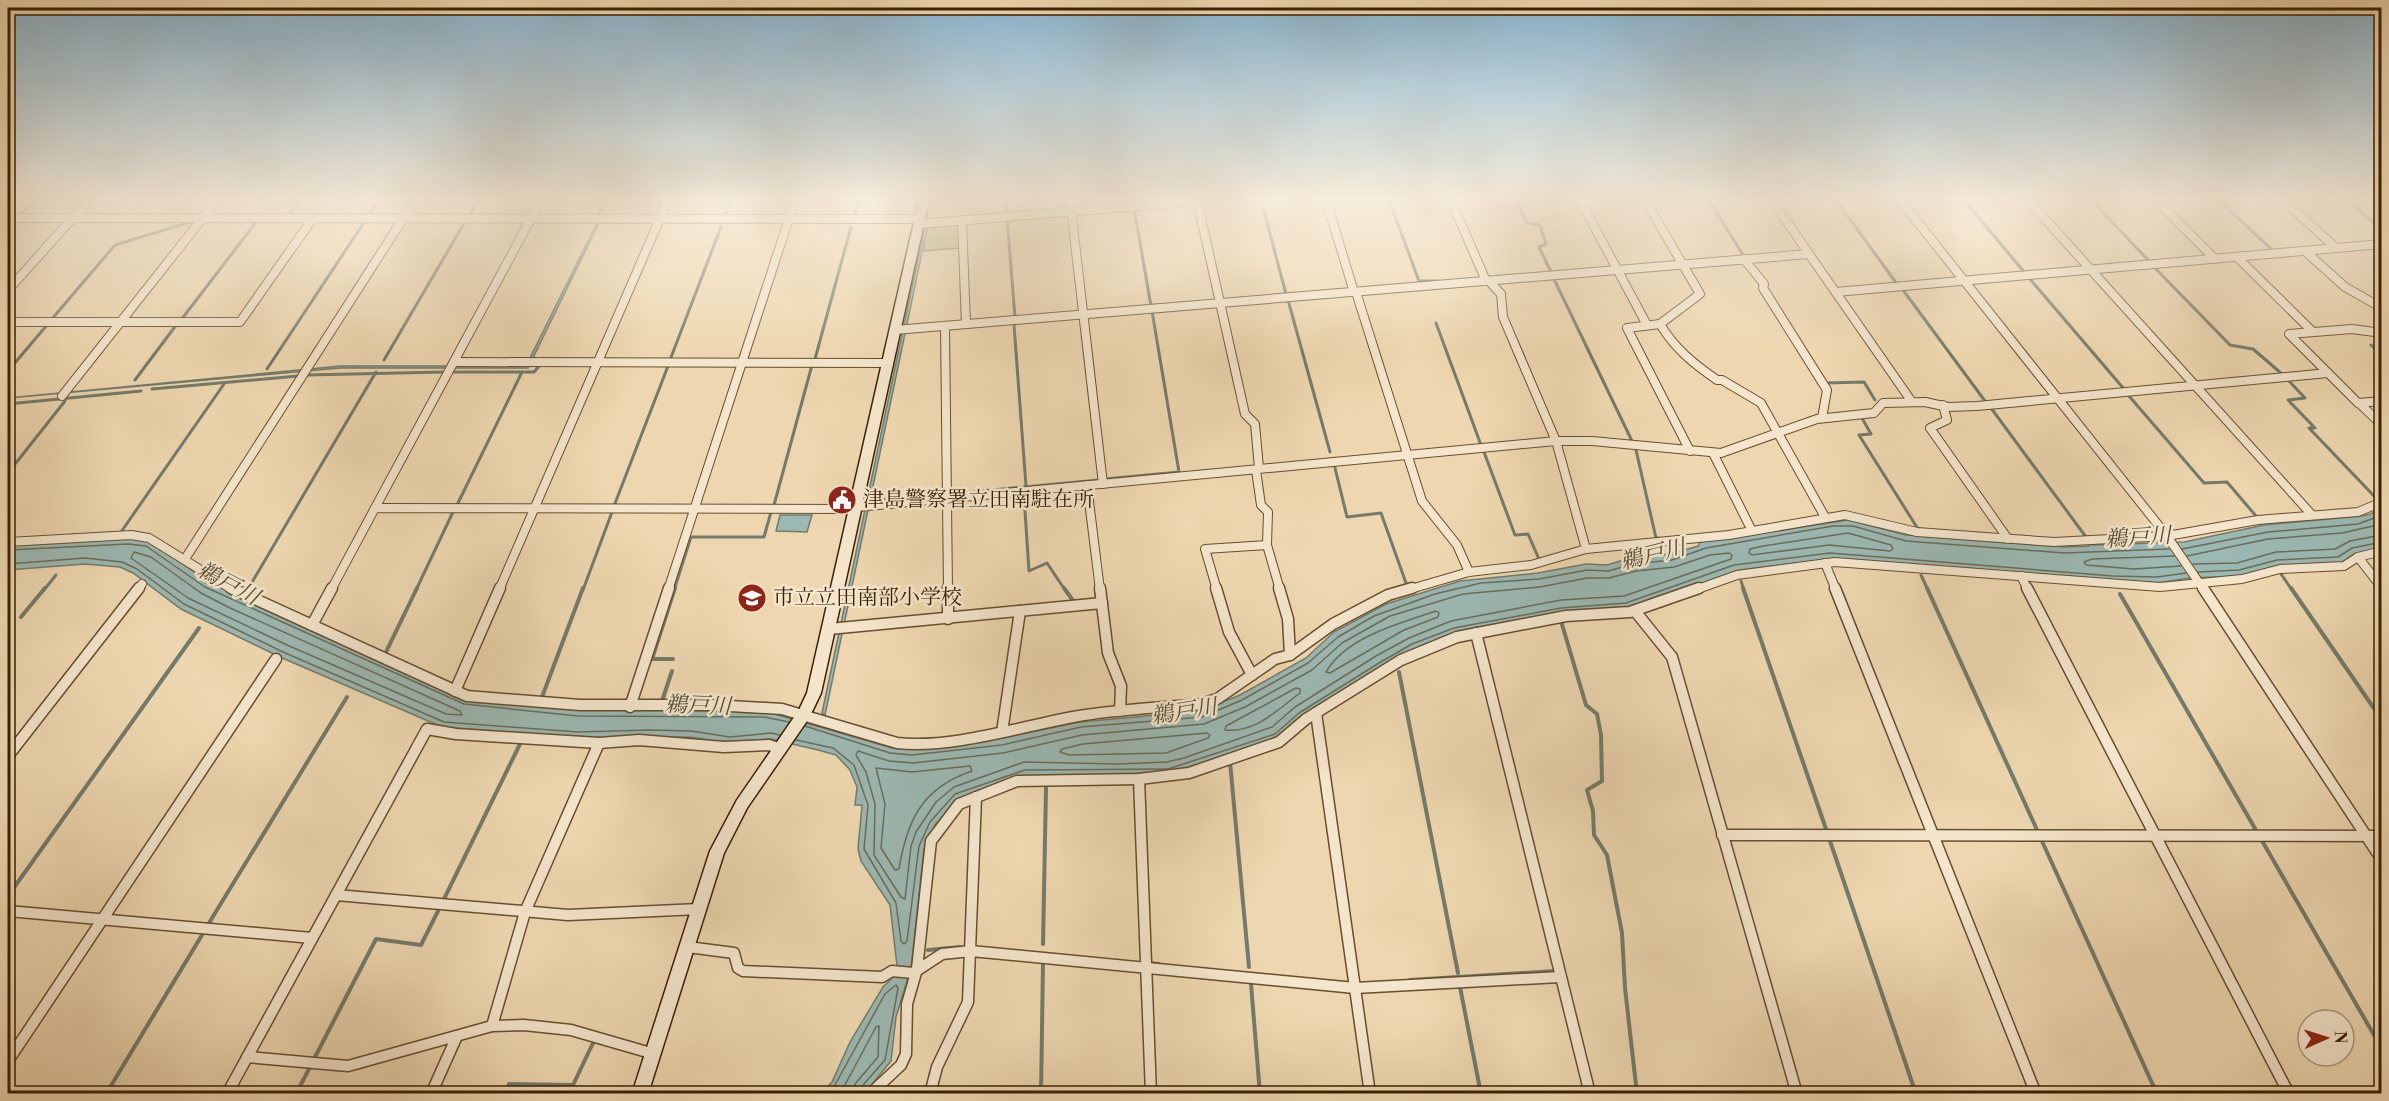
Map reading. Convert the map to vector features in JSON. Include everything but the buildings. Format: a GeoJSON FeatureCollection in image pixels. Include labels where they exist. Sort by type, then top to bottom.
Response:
{"type":"FeatureCollection","features":[{"type":"Feature","properties":{"kind":"street"},"geometry":{"type":"LineString","coordinates":[[8,290],[43,251]]}},
{"type":"Feature","properties":{"kind":"street"},"geometry":{"type":"LineString","coordinates":[[62,396],[176,251]]}},
{"type":"Feature","properties":{"kind":"street"},"geometry":{"type":"LineString","coordinates":[[8,322],[240,322],[290,251]]}},
{"type":"Feature","properties":{"kind":"street"},"geometry":{"type":"LineString","coordinates":[[185,559],[382,251]]}},
{"type":"Feature","properties":{"kind":"street"},"geometry":{"type":"LineString","coordinates":[[312,625],[513,251]]}},
{"type":"Feature","properties":{"kind":"street"},"geometry":{"type":"LineString","coordinates":[[455,691],[646,251]]}},
{"type":"Feature","properties":{"kind":"street"},"geometry":{"type":"LineString","coordinates":[[630,706],[778,251]]}},
{"type":"Feature","properties":{"kind":"street"},"geometry":{"type":"LineString","coordinates":[[640,1094],[717,851],[729,826],[804,715],[837,629],[888,363],[902,330],[915,251]]}},
{"type":"Feature","properties":{"kind":"street"},"geometry":{"type":"LineString","coordinates":[[963,251],[966,324]]}},
{"type":"Feature","properties":{"kind":"street"},"geometry":{"type":"LineString","coordinates":[[1076,251],[1103,484]]}},
{"type":"Feature","properties":{"kind":"street"},"geometry":{"type":"LineString","coordinates":[[1208,251],[1245,414],[1255,424],[1261,505],[1268,512],[1267,545],[1288,619],[1290,655]]}},
{"type":"Feature","properties":{"kind":"street"},"geometry":{"type":"LineString","coordinates":[[1342,251],[1427,510],[1458,545],[1469,572]]}},
{"type":"Feature","properties":{"kind":"street"},"geometry":{"type":"LineString","coordinates":[[1474,251],[1487,281],[1501,294],[1503,318],[1556,441],[1586,549]]}},
{"type":"Feature","properties":{"kind":"street"},"geometry":{"type":"LineString","coordinates":[[1607,251],[1647,325]]}},
{"type":"Feature","properties":{"kind":"street"},"geometry":{"type":"LineString","coordinates":[[1676,251],[1700,294],[1660,324],[1627,328],[1690,451]]}},
{"type":"Feature","properties":{"kind":"street"},"geometry":{"type":"LineString","coordinates":[[1807,251],[1912,402]]}},
{"type":"Feature","properties":{"kind":"street"},"geometry":{"type":"LineString","coordinates":[[1941,251],[2200,581],[2382,860]]}},
{"type":"Feature","properties":{"kind":"street"},"geometry":{"type":"LineString","coordinates":[[2074,251],[2312,515]]}},
{"type":"Feature","properties":{"kind":"street"},"geometry":{"type":"LineString","coordinates":[[2207,251],[2215,259]]}},
{"type":"Feature","properties":{"kind":"street"},"geometry":{"type":"LineString","coordinates":[[1836,292],[2301,251]]}},
{"type":"Feature","properties":{"kind":"street"},"geometry":{"type":"LineString","coordinates":[[2305,251],[2345,287],[2382,308]]}},
{"type":"Feature","properties":{"kind":"street"},"geometry":{"type":"LineString","coordinates":[[902,330],[1809,254]]}},
{"type":"Feature","properties":{"kind":"street"},"geometry":{"type":"LineString","coordinates":[[2236,257],[2313,332]]}},
{"type":"Feature","properties":{"kind":"street"},"geometry":{"type":"LineString","coordinates":[[1744,259],[1764,284],[1763,288],[1827,390],[1822,418]]}},
{"type":"Feature","properties":{"kind":"street"},"geometry":{"type":"LineString","coordinates":[[1660,324],[1672,346],[1680,355],[1718,380],[1722,380],[1761,403],[1825,517]]}},
{"type":"Feature","properties":{"kind":"street"},"geometry":{"type":"LineString","coordinates":[[945,327],[948,619]]}},
{"type":"Feature","properties":{"kind":"street"},"geometry":{"type":"LineString","coordinates":[[2382,333],[2352,329],[2289,334],[2382,425]]}},
{"type":"Feature","properties":{"kind":"street"},"geometry":{"type":"LineString","coordinates":[[452,365],[888,363]]}},
{"type":"Feature","properties":{"kind":"street"},"geometry":{"type":"LineString","coordinates":[[375,508],[862,507],[1556,441],[1592,441],[1726,453],[1778,432],[1822,418],[1874,413],[1883,404],[1912,402],[1977,406],[2328,373]]}},
{"type":"Feature","properties":{"kind":"street"},"geometry":{"type":"LineString","coordinates":[[2359,403],[2382,401]]}},
{"type":"Feature","properties":{"kind":"street"},"geometry":{"type":"LineString","coordinates":[[1943,405],[1947,420],[1930,428],[2008,539]]}},
{"type":"Feature","properties":{"kind":"street"},"geometry":{"type":"LineString","coordinates":[[1713,453],[1752,531]]}},
{"type":"Feature","properties":{"kind":"street"},"geometry":{"type":"LineString","coordinates":[[1087,485],[1108,653],[1121,686],[1120,711]]}},
{"type":"Feature","properties":{"kind":"street"},"geometry":{"type":"LineString","coordinates":[[8,542],[132,535],[157,542],[185,559],[211,579],[239,593],[455,691],[492,700],[630,706],[712,705],[782,709],[897,743],[915,745],[1002,732],[1076,716],[1200,704],[1217,699],[1275,659],[1290,655],[1334,624],[1388,595],[1469,572],[1531,565],[1586,549],[1752,531],[1825,517],[1854,516],[1917,532],[2008,539],[2054,542],[2168,538],[2258,520],[2358,512],[2382,502]]}},
{"type":"Feature","properties":{"kind":"street"},"geometry":{"type":"LineString","coordinates":[[1252,675],[1229,632],[1205,549],[1267,545]]}},
{"type":"Feature","properties":{"kind":"street"},"geometry":{"type":"LineString","coordinates":[[870,1094],[904,1060],[907,1004],[915,971],[931,841],[949,814],[959,804],[1024,779],[1139,779],[1179,775],[1230,757],[1259,750],[1289,736],[1316,714],[1401,660],[1457,637],[1566,616],[1635,611],[1737,574],[1825,563],[2148,587],[2242,579],[2280,570],[2344,566],[2358,557],[2382,551]]}},
{"type":"Feature","properties":{"kind":"street"},"geometry":{"type":"LineString","coordinates":[[2358,557],[2382,588]]}},
{"type":"Feature","properties":{"kind":"street"},"geometry":{"type":"LineString","coordinates":[[1825,563],[2036,1094]]}},
{"type":"Feature","properties":{"kind":"street"},"geometry":{"type":"LineString","coordinates":[[2021,576],[2289,1094]]}},
{"type":"Feature","properties":{"kind":"street"},"geometry":{"type":"LineString","coordinates":[[8,756],[142,584]]}},
{"type":"Feature","properties":{"kind":"street"},"geometry":{"type":"LineString","coordinates":[[837,629],[1102,603]]}},
{"type":"Feature","properties":{"kind":"street"},"geometry":{"type":"LineString","coordinates":[[1002,732],[1020,611]]}},
{"type":"Feature","properties":{"kind":"street"},"geometry":{"type":"LineString","coordinates":[[1635,611],[1672,657],[1797,1094]]}},
{"type":"Feature","properties":{"kind":"street"},"geometry":{"type":"LineString","coordinates":[[1476,633],[1590,1094]]}},
{"type":"Feature","properties":{"kind":"street"},"geometry":{"type":"LineString","coordinates":[[8,1061],[276,659]]}},
{"type":"Feature","properties":{"kind":"street"},"geometry":{"type":"LineString","coordinates":[[1316,714],[1370,1094]]}},
{"type":"Feature","properties":{"kind":"street"},"geometry":{"type":"LineString","coordinates":[[227,1094],[427,729],[456,734],[599,743],[639,740],[683,741],[724,747],[769,745],[781,749]]}},
{"type":"Feature","properties":{"kind":"street"},"geometry":{"type":"LineString","coordinates":[[492,1026],[525,912],[599,743]]}},
{"type":"Feature","properties":{"kind":"street"},"geometry":{"type":"LineString","coordinates":[[1139,779],[1151,1094]]}},
{"type":"Feature","properties":{"kind":"street"},"geometry":{"type":"LineString","coordinates":[[930,1094],[937,1067],[968,1002],[976,798]]}},
{"type":"Feature","properties":{"kind":"street"},"geometry":{"type":"LineString","coordinates":[[1722,835],[2382,836]]}},
{"type":"Feature","properties":{"kind":"street"},"geometry":{"type":"LineString","coordinates":[[336,895],[568,915],[699,909]]}},
{"type":"Feature","properties":{"kind":"street"},"geometry":{"type":"LineString","coordinates":[[8,911],[312,938]]}},
{"type":"Feature","properties":{"kind":"street"},"geometry":{"type":"LineString","coordinates":[[688,947],[734,953],[738,968],[743,972],[882,977],[892,971],[915,971],[942,954],[970,951],[1355,988],[1560,977]]}},
{"type":"Feature","properties":{"kind":"street"},"geometry":{"type":"LineString","coordinates":[[247,1057],[348,1066],[492,1026],[524,1025],[571,1030],[654,1054]]}},
{"type":"Feature","properties":{"kind":"street"},"geometry":{"type":"LineString","coordinates":[[431,1094],[457,1036]]}},
{"type":"Feature","properties":{"kind":"water"},"geometry":{"type":"Polygon","coordinates":[[[583,251],[585,251],[528,368],[340,368],[8,398],[341,366],[526,366],[583,251]]]}},
{"type":"Feature","properties":{"kind":"water"},"geometry":{"type":"Polygon","coordinates":[[[920,251],[922,251],[825,715],[822,713],[920,251]]]}},
{"type":"Feature","properties":{"kind":"water"},"geometry":{"type":"Polygon","coordinates":[[[2382,507],[2381,548],[2354,554],[2341,563],[2277,566],[2240,576],[2189,578],[2158,583],[1830,559],[1740,570],[1627,609],[1415,650],[1278,739],[1169,775],[1025,776],[959,799],[935,825],[924,849],[911,968],[896,1017],[891,1061],[864,1094],[821,1093],[832,1082],[850,1042],[883,987],[894,976],[897,966],[890,905],[861,861],[858,849],[862,805],[855,805],[857,787],[850,770],[836,755],[771,739],[730,743],[690,737],[578,738],[442,727],[280,657],[181,609],[133,573],[120,567],[85,564],[8,570],[8,544],[128,538],[148,540],[209,582],[447,692],[578,710],[764,711],[892,748],[912,749],[982,742],[1080,722],[1201,711],[1240,695],[1306,658],[1334,632],[1386,604],[1460,581],[1538,573],[1586,564],[1607,565],[1630,558],[1670,554],[1698,546],[1700,542],[1848,520],[1906,535],[2065,547],[2089,546],[2088,542],[2092,545],[2184,542],[2264,525],[2361,516],[2371,514],[2382,507]]]}},
{"type":"Feature","properties":{"kind":"water"},"geometry":{"type":"Polygon","coordinates":[[[780,515],[812,515],[807,532],[776,531],[780,515]]]}},
{"type":"Feature","properties":{"kind":"waterway"},"geometry":{"type":"LineString","coordinates":[[51,320],[110,251]]}},
{"type":"Feature","properties":{"kind":"waterway"},"geometry":{"type":"LineString","coordinates":[[181,320],[234,251]]}},
{"type":"Feature","properties":{"kind":"waterway"},"geometry":{"type":"LineString","coordinates":[[267,369],[345,251]]}},
{"type":"Feature","properties":{"kind":"waterway"},"geometry":{"type":"LineString","coordinates":[[384,360],[448,251]]}},
{"type":"Feature","properties":{"kind":"waterway"},"geometry":{"type":"LineString","coordinates":[[670,360],[712,251]]}},
{"type":"Feature","properties":{"kind":"waterway"},"geometry":{"type":"LineString","coordinates":[[815,359],[844,251]]}},
{"type":"Feature","properties":{"kind":"waterway"},"geometry":{"type":"LineString","coordinates":[[1010,251],[1015,317]]}},
{"type":"Feature","properties":{"kind":"waterway"},"geometry":{"type":"LineString","coordinates":[[1142,251],[1151,306]]}},
{"type":"Feature","properties":{"kind":"waterway"},"geometry":{"type":"LineString","coordinates":[[1275,251],[1286,294]]}},
{"type":"Feature","properties":{"kind":"waterway"},"geometry":{"type":"LineString","coordinates":[[1408,251],[1419,281],[1438,281]]}},
{"type":"Feature","properties":{"kind":"waterway"},"geometry":{"type":"LineString","coordinates":[[1541,251],[1551,272]]}},
{"type":"Feature","properties":{"kind":"waterway"},"geometry":{"type":"LineString","coordinates":[[1741,251],[1743,255]]}},
{"type":"Feature","properties":{"kind":"waterway"},"geometry":{"type":"LineString","coordinates":[[1873,251],[1897,284]]}},
{"type":"Feature","properties":{"kind":"waterway"},"geometry":{"type":"LineString","coordinates":[[2007,251],[2025,273]]}},
{"type":"Feature","properties":{"kind":"waterway"},"geometry":{"type":"LineString","coordinates":[[2140,251],[2149,261]]}},
{"type":"Feature","properties":{"kind":"waterway"},"geometry":{"type":"LineString","coordinates":[[2155,268],[2230,345],[2253,349],[2282,374]]}},
{"type":"Feature","properties":{"kind":"waterway"},"geometry":{"type":"LineString","coordinates":[[1553,277],[1632,441]]}},
{"type":"Feature","properties":{"kind":"waterway"},"geometry":{"type":"LineString","coordinates":[[2030,279],[2124,389]]}},
{"type":"Feature","properties":{"kind":"waterway"},"geometry":{"type":"LineString","coordinates":[[1903,290],[1985,401]]}},
{"type":"Feature","properties":{"kind":"waterway"},"geometry":{"type":"LineString","coordinates":[[1288,300],[1330,452]]}},
{"type":"Feature","properties":{"kind":"waterway"},"geometry":{"type":"LineString","coordinates":[[1105,479],[1179,472],[1152,311]]}},
{"type":"Feature","properties":{"kind":"waterway"},"geometry":{"type":"LineString","coordinates":[[1436,323],[1481,445]]}},
{"type":"Feature","properties":{"kind":"waterway"},"geometry":{"type":"LineString","coordinates":[[135,380],[177,324]]}},
{"type":"Feature","properties":{"kind":"waterway"},"geometry":{"type":"LineString","coordinates":[[8,371],[47,325]]}},
{"type":"Feature","properties":{"kind":"waterway"},"geometry":{"type":"LineString","coordinates":[[1014,325],[1026,486]]}},
{"type":"Feature","properties":{"kind":"waterway"},"geometry":{"type":"LineString","coordinates":[[2371,345],[2382,355]]}},
{"type":"Feature","properties":{"kind":"waterway"},"geometry":{"type":"LineString","coordinates":[[774,505],[812,365]]}},
{"type":"Feature","properties":{"kind":"waterway"},"geometry":{"type":"LineString","coordinates":[[522,372],[534,372],[539,366]]}},
{"type":"Feature","properties":{"kind":"waterway"},"geometry":{"type":"LineString","coordinates":[[614,506],[668,366]]}},
{"type":"Feature","properties":{"kind":"waterway"},"geometry":{"type":"LineString","coordinates":[[375,374],[444,372]]}},
{"type":"Feature","properties":{"kind":"waterway"},"geometry":{"type":"LineString","coordinates":[[454,372],[522,372]]}},
{"type":"Feature","properties":{"kind":"waterway"},"geometry":{"type":"LineString","coordinates":[[457,505],[522,372]]}},
{"type":"Feature","properties":{"kind":"waterway","name":"鵜戸川"},"geometry":{"type":"LineString","coordinates":[[248,589],[375,374]]}},
{"type":"Feature","properties":{"kind":"waterway"},"geometry":{"type":"LineString","coordinates":[[307,375],[375,374]]}},
{"type":"Feature","properties":{"kind":"waterway"},"geometry":{"type":"LineString","coordinates":[[152,389],[298,376]]}},
{"type":"Feature","properties":{"kind":"waterway"},"geometry":{"type":"LineString","coordinates":[[2289,381],[2305,398],[2288,400],[2315,428],[2309,428],[2375,497]]}},
{"type":"Feature","properties":{"kind":"waterway"},"geometry":{"type":"LineString","coordinates":[[1826,383],[1864,382],[1875,400]]}},
{"type":"Feature","properties":{"kind":"waterway"},"geometry":{"type":"LineString","coordinates":[[121,532],[224,384]]}},
{"type":"Feature","properties":{"kind":"waterway"},"geometry":{"type":"LineString","coordinates":[[8,404],[141,391]]}},
{"type":"Feature","properties":{"kind":"waterway"},"geometry":{"type":"LineString","coordinates":[[2129,396],[2204,483],[2227,482],[2256,516]]}},
{"type":"Feature","properties":{"kind":"waterway"},"geometry":{"type":"LineString","coordinates":[[8,473],[65,401]]}},
{"type":"Feature","properties":{"kind":"waterway"},"geometry":{"type":"LineString","coordinates":[[1991,408],[2086,537]]}},
{"type":"Feature","properties":{"kind":"waterway"},"geometry":{"type":"LineString","coordinates":[[1862,418],[1871,434],[1859,435],[1918,529]]}},
{"type":"Feature","properties":{"kind":"waterway","name":"鵜戸川"},"geometry":{"type":"LineString","coordinates":[[1636,450],[1656,538],[1659,538]]}},
{"type":"Feature","properties":{"kind":"waterway"},"geometry":{"type":"LineString","coordinates":[[1484,452],[1515,535],[1528,534],[1539,559]]}},
{"type":"Feature","properties":{"kind":"waterway"},"geometry":{"type":"LineString","coordinates":[[1335,468],[1347,517],[1381,513],[1406,583]]}},
{"type":"Feature","properties":{"kind":"waterway"},"geometry":{"type":"LineString","coordinates":[[950,494],[1099,480]]}},
{"type":"Feature","properties":{"kind":"waterway"},"geometry":{"type":"LineString","coordinates":[[873,501],[943,495]]}},
{"type":"Feature","properties":{"kind":"waterway"},"geometry":{"type":"LineString","coordinates":[[1024,496],[1029,571],[1047,563],[1065,590]]}},
{"type":"Feature","properties":{"kind":"waterway"},"geometry":{"type":"LineString","coordinates":[[416,590],[453,512]]}},
{"type":"Feature","properties":{"kind":"waterway"},"geometry":{"type":"LineString","coordinates":[[583,590],[612,512]]}},
{"type":"Feature","properties":{"kind":"waterway"},"geometry":{"type":"LineString","coordinates":[[674,590],[691,537],[764,537],[771,512]]}},
{"type":"Feature","properties":{"kind":"waterway"},"geometry":{"type":"LineString","coordinates":[[2281,574],[2292,590]]}},
{"type":"Feature","properties":{"kind":"waterway"},"geometry":{"type":"LineString","coordinates":[[44,590],[56,575]]}},
{"type":"Feature","properties":{"kind":"waterway"},"geometry":{"type":"LineString","coordinates":[[1921,575],[1928,590]]}},
{"type":"Feature","properties":{"kind":"waterway"},"geometry":{"type":"LineString","coordinates":[[1741,581],[1744,590]]}},
{"type":"Feature","properties":{"kind":"waterway"},"geometry":{"type":"LineString","coordinates":[[21,617],[45,588]]}},
{"type":"Feature","properties":{"kind":"waterway"},"geometry":{"type":"LineString","coordinates":[[386,652],[417,588]]}},
{"type":"Feature","properties":{"kind":"waterway"},"geometry":{"type":"LineString","coordinates":[[542,697],[583,588]]}},
{"type":"Feature","properties":{"kind":"waterway"},"geometry":{"type":"LineString","coordinates":[[673,659],[652,659],[675,588]]}},
{"type":"Feature","properties":{"kind":"waterway"},"geometry":{"type":"LineString","coordinates":[[1064,588],[1074,602]]}},
{"type":"Feature","properties":{"kind":"waterway"},"geometry":{"type":"LineString","coordinates":[[1743,588],[1827,832]]}},
{"type":"Feature","properties":{"kind":"waterway"},"geometry":{"type":"LineString","coordinates":[[1927,588],[2038,832]]}},
{"type":"Feature","properties":{"kind":"waterway"},"geometry":{"type":"LineString","coordinates":[[2291,588],[2382,720]]}},
{"type":"Feature","properties":{"kind":"waterway"},"geometry":{"type":"LineString","coordinates":[[2120,594],[2257,832]]}},
{"type":"Feature","properties":{"kind":"waterway"},"geometry":{"type":"LineString","coordinates":[[1561,621],[1586,705],[1597,714],[1601,735],[1602,781],[1587,790],[1593,811],[1594,835],[1607,855],[1622,933],[1625,988],[1637,1094]]}},
{"type":"Feature","properties":{"kind":"waterway"},"geometry":{"type":"LineString","coordinates":[[8,633],[13,627]]}},
{"type":"Feature","properties":{"kind":"waterway"},"geometry":{"type":"LineString","coordinates":[[8,896],[199,628]]}},
{"type":"Feature","properties":{"kind":"waterway","name":"鵜戸川"},"geometry":{"type":"LineString","coordinates":[[662,701],[672,671]]}},
{"type":"Feature","properties":{"kind":"waterway"},"geometry":{"type":"LineString","coordinates":[[1399,672],[1458,973]]}},
{"type":"Feature","properties":{"kind":"waterway"},"geometry":{"type":"LineString","coordinates":[[209,923],[347,697]]}},
{"type":"Feature","properties":{"kind":"waterway"},"geometry":{"type":"LineString","coordinates":[[444,899],[521,742]]}},
{"type":"Feature","properties":{"kind":"waterway"},"geometry":{"type":"LineString","coordinates":[[1230,762],[1249,967]]}},
{"type":"Feature","properties":{"kind":"waterway"},"geometry":{"type":"LineString","coordinates":[[1043,944],[1046,788]]}},
{"type":"Feature","properties":{"kind":"waterway"},"geometry":{"type":"LineString","coordinates":[[1829,838],[1916,1094]]}},
{"type":"Feature","properties":{"kind":"waterway"},"geometry":{"type":"LineString","coordinates":[[2041,839],[2157,1094]]}},
{"type":"Feature","properties":{"kind":"waterway"},"geometry":{"type":"LineString","coordinates":[[2261,839],[2382,1049]]}},
{"type":"Feature","properties":{"kind":"waterway"},"geometry":{"type":"LineString","coordinates":[[313,1061],[376,939],[421,945],[438,911]]}},
{"type":"Feature","properties":{"kind":"waterway"},"geometry":{"type":"LineString","coordinates":[[106,1094],[202,935]]}},
{"type":"Feature","properties":{"kind":"waterway"},"geometry":{"type":"LineString","coordinates":[[928,950],[960,947]]}},
{"type":"Feature","properties":{"kind":"waterway"},"geometry":{"type":"LineString","coordinates":[[1041,1094],[1043,963]]}},
{"type":"Feature","properties":{"kind":"waterway"},"geometry":{"type":"LineString","coordinates":[[1151,963],[1159,964]]}},
{"type":"Feature","properties":{"kind":"waterway"},"geometry":{"type":"LineString","coordinates":[[1410,980],[1555,971]]}},
{"type":"Feature","properties":{"kind":"waterway"},"geometry":{"type":"LineString","coordinates":[[1251,984],[1260,1094]]}},
{"type":"Feature","properties":{"kind":"waterway"},"geometry":{"type":"LineString","coordinates":[[1460,987],[1481,1094]]}},
{"type":"Feature","properties":{"kind":"waterway"},"geometry":{"type":"LineString","coordinates":[[505,1094],[509,1084],[573,1085],[594,1041]]}},
{"type":"Feature","properties":{"kind":"waterway"},"geometry":{"type":"LineString","coordinates":[[296,1094],[310,1067]]}},
{"type":"Feature","properties":{"kind":"place","name":"津島警察署立田南駐在所"},"geometry":{"type":"Point","coordinates":[842,500]}},
{"type":"Feature","properties":{"kind":"place","name":"市立立田南部小学校"},"geometry":{"type":"Point","coordinates":[752,598]}}]}
